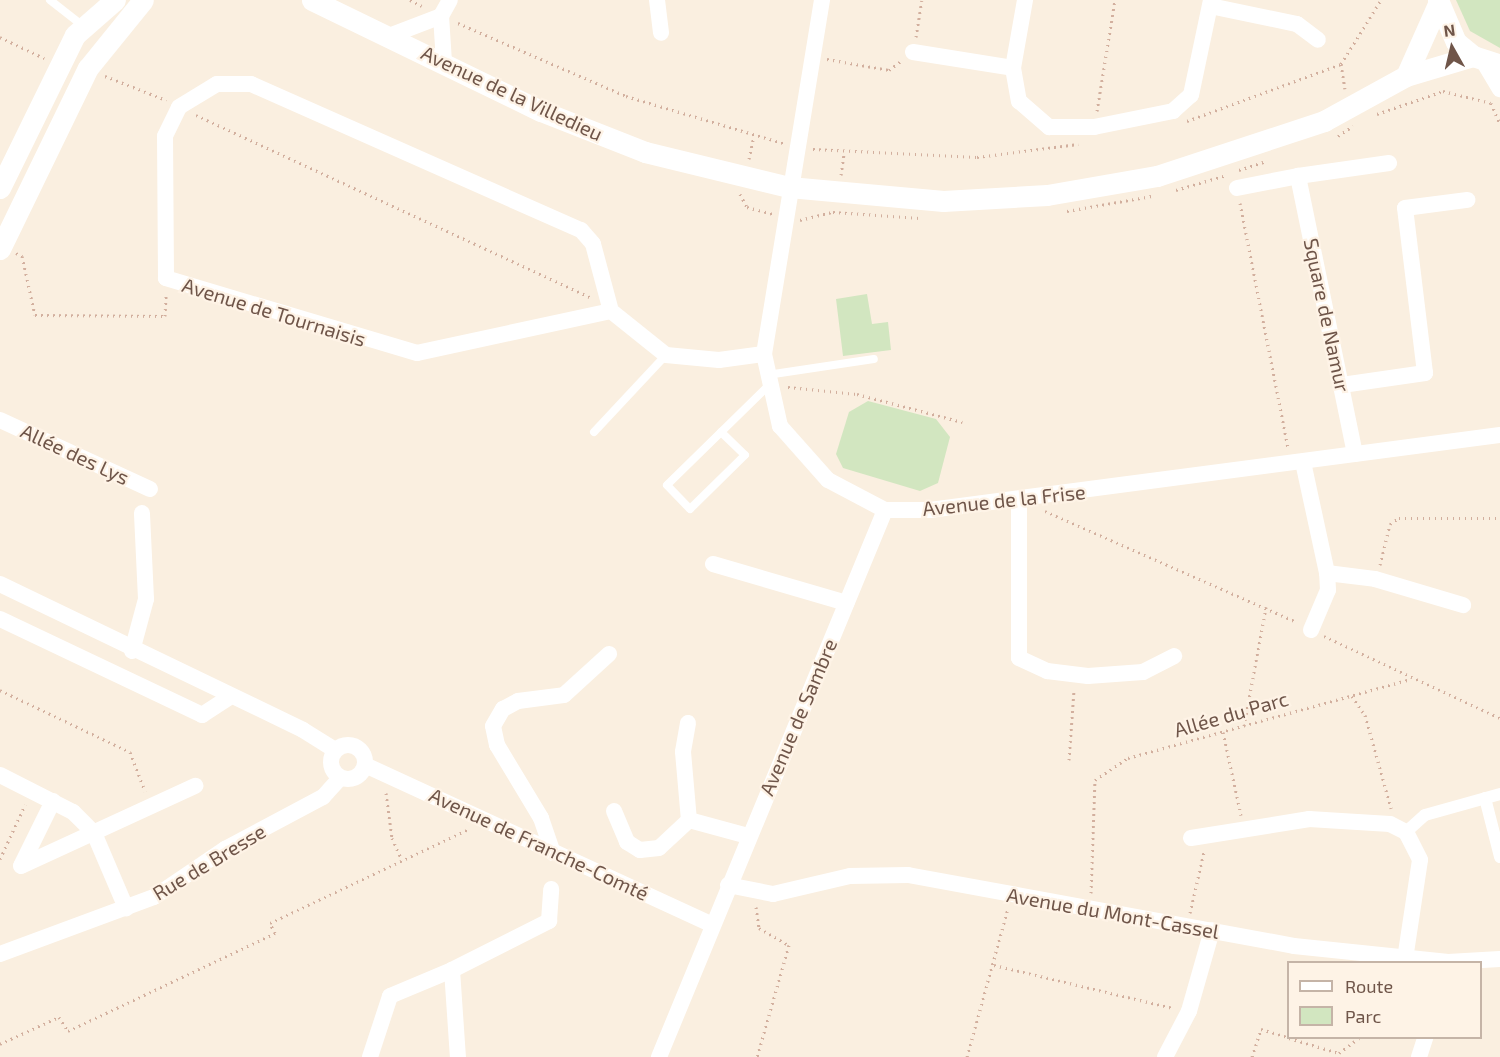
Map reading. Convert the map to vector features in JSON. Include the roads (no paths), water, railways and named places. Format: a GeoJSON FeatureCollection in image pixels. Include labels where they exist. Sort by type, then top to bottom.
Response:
{"type":"FeatureCollection","features":[{"type":"Feature","properties":{"kind":"street"},"geometry":{"type":"LineString","coordinates":[[0,188],[55,72],[84,27],[115,0]]}},
{"type":"Feature","properties":{"kind":"street"},"geometry":{"type":"LineString","coordinates":[[0,248],[88,68],[143,0]]}},
{"type":"Feature","properties":{"kind":"street"},"geometry":{"type":"LineString","coordinates":[[444,62],[441,16],[450,0]]}},
{"type":"Feature","properties":{"kind":"street"},"geometry":{"type":"LineString","coordinates":[[657,0],[661,33]]}},
{"type":"Feature","properties":{"kind":"street"},"geometry":{"type":"LineString","coordinates":[[822,0],[794,146],[764,354],[767,381],[780,426],[802,457],[828,480],[885,510]]}},
{"type":"Feature","properties":{"kind":"street"},"geometry":{"type":"LineString","coordinates":[[1025,0],[1013,68],[1019,100],[1049,127],[1094,127],[1173,111],[1191,95],[1210,3],[1297,24],[1318,40]]}},
{"type":"Feature","properties":{"kind":"street","name":"Avenue de la Villedieu"},"geometry":{"type":"LineString","coordinates":[[315,1],[541,111],[645,152],[789,187],[943,201],[1047,195],[1157,176],[1357,118],[1406,76],[1485,60]]}},
{"type":"Feature","properties":{"kind":"street"},"geometry":{"type":"LineString","coordinates":[[1438,2],[1450,33],[1485,60],[1500,89]]}},
{"type":"Feature","properties":{"kind":"street"},"geometry":{"type":"LineString","coordinates":[[1406,76],[1438,2]]}},
{"type":"Feature","properties":{"kind":"street"},"geometry":{"type":"LineString","coordinates":[[389,36],[441,16]]}},
{"type":"Feature","properties":{"kind":"street"},"geometry":{"type":"LineString","coordinates":[[913,52],[1013,68]]}},
{"type":"Feature","properties":{"kind":"street","name":"Avenue de Tournaisis"},"geometry":{"type":"LineString","coordinates":[[217,84],[251,84],[581,230],[593,244],[607,312],[417,352],[166,278],[165,136],[179,107],[217,84]]}},
{"type":"Feature","properties":{"kind":"street"},"geometry":{"type":"LineString","coordinates":[[1236,180],[1298,176],[1389,163]]}},
{"type":"Feature","properties":{"kind":"street","name":"Square de Namur"},"geometry":{"type":"LineString","coordinates":[[1298,176],[1355,454]]}},
{"type":"Feature","properties":{"kind":"street"},"geometry":{"type":"LineString","coordinates":[[1342,385],[1425,373],[1405,208],[1467,200]]}},
{"type":"Feature","properties":{"kind":"street"},"geometry":{"type":"LineString","coordinates":[[607,312],[666,355],[719,360],[764,354]]}},
{"type":"Feature","properties":{"kind":"street","name":"Allée des Lys"},"geometry":{"type":"LineString","coordinates":[[0,420],[150,489]]}},
{"type":"Feature","properties":{"kind":"street","name":"Avenue de la Frise"},"geometry":{"type":"LineString","coordinates":[[885,510],[1019,500],[1500,435]]}},
{"type":"Feature","properties":{"kind":"street"},"geometry":{"type":"LineString","coordinates":[[1297,463],[1327,573],[1328,590],[1311,630]]}},
{"type":"Feature","properties":{"kind":"street"},"geometry":{"type":"LineString","coordinates":[[1019,500],[1019,658],[1047,672],[1075,675],[1143,672],[1174,656]]}},
{"type":"Feature","properties":{"kind":"street","name":"Avenue de Sambre"},"geometry":{"type":"LineString","coordinates":[[659,1057],[711,924],[885,510]]}},
{"type":"Feature","properties":{"kind":"street"},"geometry":{"type":"LineString","coordinates":[[132,651],[146,599],[142,513]]}},
{"type":"Feature","properties":{"kind":"street"},"geometry":{"type":"LineString","coordinates":[[713,564],[846,603]]}},
{"type":"Feature","properties":{"kind":"street"},"geometry":{"type":"LineString","coordinates":[[1327,573],[1375,579],[1462,605]]}},
{"type":"Feature","properties":{"kind":"street"},"geometry":{"type":"LineString","coordinates":[[0,584],[335,750],[356,746],[365,765],[356,777],[340,778],[331,764],[335,750]]}},
{"type":"Feature","properties":{"kind":"street"},"geometry":{"type":"LineString","coordinates":[[0,619],[202,715],[230,697]]}},
{"type":"Feature","properties":{"kind":"street"},"geometry":{"type":"LineString","coordinates":[[553,853],[541,818],[497,745],[494,726],[503,709],[518,701],[564,695],[609,654]]}},
{"type":"Feature","properties":{"kind":"street"},"geometry":{"type":"LineString","coordinates":[[688,723],[683,752],[689,820]]}},
{"type":"Feature","properties":{"kind":"street","name":"Avenue de Franche-Comté"},"geometry":{"type":"LineString","coordinates":[[365,765],[398,777],[553,853],[711,924]]}},
{"type":"Feature","properties":{"kind":"street"},"geometry":{"type":"LineString","coordinates":[[0,775],[53,801],[94,833],[126,908]]}},
{"type":"Feature","properties":{"kind":"street","name":"Rue de Bresse"},"geometry":{"type":"LineString","coordinates":[[0,954],[154,897],[225,849],[323,797],[340,778]]}},
{"type":"Feature","properties":{"kind":"street"},"geometry":{"type":"LineString","coordinates":[[53,801],[21,866],[195,786]]}},
{"type":"Feature","properties":{"kind":"street"},"geometry":{"type":"LineString","coordinates":[[1406,832],[1425,815],[1500,794]]}},
{"type":"Feature","properties":{"kind":"street"},"geometry":{"type":"LineString","coordinates":[[1485,798],[1500,857]]}},
{"type":"Feature","properties":{"kind":"street"},"geometry":{"type":"LineString","coordinates":[[614,811],[627,842],[640,850],[659,848],[689,820]]}},
{"type":"Feature","properties":{"kind":"street"},"geometry":{"type":"LineString","coordinates":[[1191,838],[1209,833],[1309,819],[1390,824],[1406,832],[1420,860],[1405,959]]}},
{"type":"Feature","properties":{"kind":"street"},"geometry":{"type":"LineString","coordinates":[[689,820],[748,836]]}},
{"type":"Feature","properties":{"kind":"street","name":"Avenue du Mont-Cassel"},"geometry":{"type":"LineString","coordinates":[[728,885],[773,894],[873,873],[1187,927],[1405,959],[1434,961]]}},
{"type":"Feature","properties":{"kind":"street"},"geometry":{"type":"LineString","coordinates":[[370,1057],[390,996],[452,970],[549,921],[551,889]]}},
{"type":"Feature","properties":{"kind":"street"},"geometry":{"type":"LineString","coordinates":[[1165,1057],[1190,1011],[1212,930]]}},
{"type":"Feature","properties":{"kind":"street","name":"Avenue du Mont-Cassel"},"geometry":{"type":"LineString","coordinates":[[1465,961],[1500,959]]}},
{"type":"Feature","properties":{"kind":"street"},"geometry":{"type":"LineString","coordinates":[[452,970],[458,1057]]}},
{"type":"Feature","properties":{"kind":"street"},"geometry":{"type":"LineString","coordinates":[[1419,1057],[1425,1039]]}},
{"type":"Feature","properties":{"kind":"lane"},"geometry":{"type":"LineString","coordinates":[[50,0],[84,27]]}},
{"type":"Feature","properties":{"kind":"lane"},"geometry":{"type":"LineString","coordinates":[[594,432],[666,355]]}},
{"type":"Feature","properties":{"kind":"lane"},"geometry":{"type":"LineString","coordinates":[[721,432],[745,455],[690,509],[667,485],[721,432],[767,381],[874,359]]}}]}
